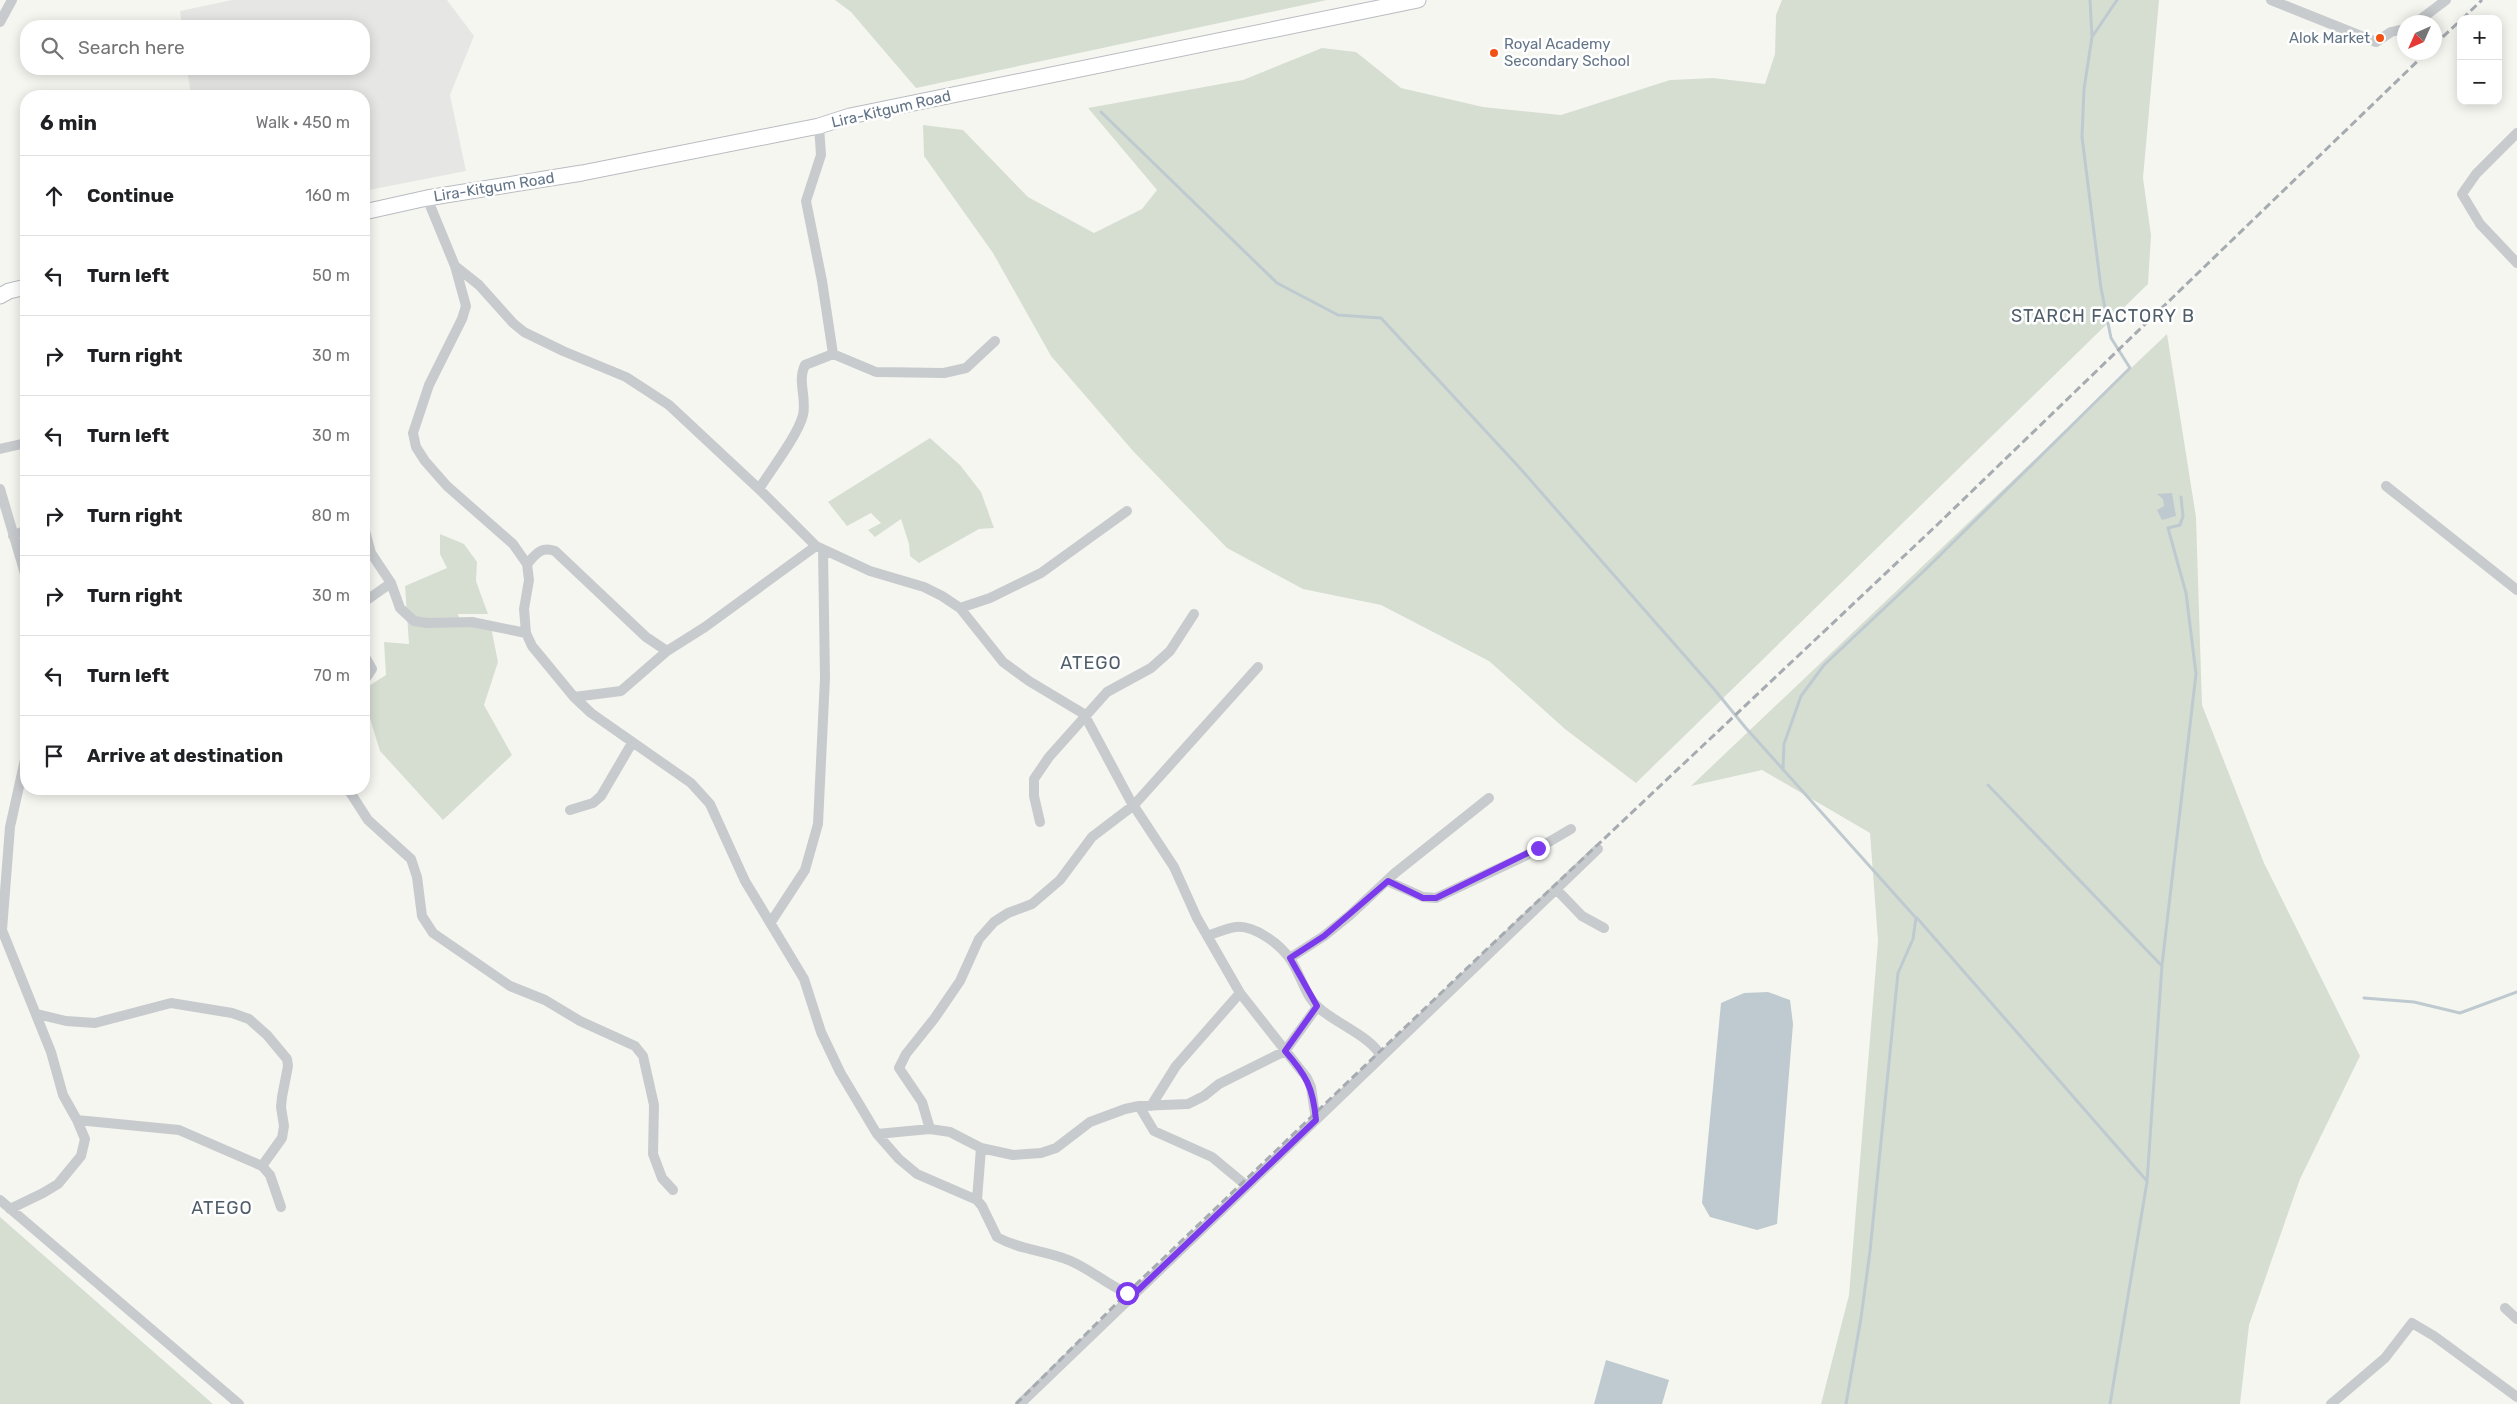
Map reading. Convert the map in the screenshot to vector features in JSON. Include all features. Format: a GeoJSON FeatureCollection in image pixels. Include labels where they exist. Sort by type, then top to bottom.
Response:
{"type":"FeatureCollection","features":[{"type":"Feature","properties":{"kind":"main road","name":"Lira-Kitgum Road"},"geometry":{"type":"LineString","coordinates":[[370,211],[428,198],[582,174],[819,126],[850,116],[1418,0]]}},
{"type":"Feature","properties":{"kind":"main road"},"geometry":{"type":"LineString","coordinates":[[0,296],[20,288]]}},
{"type":"Feature","properties":{"kind":"street"},"geometry":{"type":"LineString","coordinates":[[0,22],[12,0]]}},
{"type":"Feature","properties":{"kind":"street"},"geometry":{"type":"LineString","coordinates":[[2271,0],[2376,42],[2397,30]]}},
{"type":"Feature","properties":{"kind":"street"},"geometry":{"type":"LineString","coordinates":[[2426,15],[2446,0]]}},
{"type":"Feature","properties":{"kind":"street"},"geometry":{"type":"LineString","coordinates":[[819,126],[822,155],[806,201],[822,281],[833,354]]}},
{"type":"Feature","properties":{"kind":"street"},"geometry":{"type":"LineString","coordinates":[[2517,133],[2476,174],[2462,194],[2480,224],[2517,263]]}},
{"type":"Feature","properties":{"kind":"street"},"geometry":{"type":"LineString","coordinates":[[428,198],[455,266],[465,300],[465,309],[416,420],[413,433],[414,439],[425,461],[442,481],[512,544],[527,564],[529,580],[524,609],[526,633],[532,646],[574,696],[591,713],[691,783],[710,804],[745,881],[804,979],[821,1032],[840,1072],[877,1134],[899,1159],[917,1174],[977,1200],[982,1206],[997,1237],[1027,1249],[1063,1257],[1074,1262],[1127,1293],[1130,1298]]}},
{"type":"Feature","properties":{"kind":"street"},"geometry":{"type":"LineString","coordinates":[[455,266],[478,285],[513,323],[524,332],[563,351],[626,377],[669,405],[820,548],[870,571],[924,587],[942,596],[960,608],[1003,662],[1029,682],[1084,714],[1134,805],[1174,867],[1207,936],[1240,993],[1301,1069],[1311,1087],[1316,1120]]}},
{"type":"Feature","properties":{"kind":"street"},"geometry":{"type":"LineString","coordinates":[[759,489],[801,421],[804,403],[801,373],[805,365],[833,354],[876,372],[944,373],[966,368],[995,341]]}},
{"type":"Feature","properties":{"kind":"street"},"geometry":{"type":"LineString","coordinates":[[0,449],[20,444]]}},
{"type":"Feature","properties":{"kind":"street"},"geometry":{"type":"LineString","coordinates":[[2386,486],[2517,590]]}},
{"type":"Feature","properties":{"kind":"street"},"geometry":{"type":"LineString","coordinates":[[0,489],[20,556]]}},
{"type":"Feature","properties":{"kind":"street"},"geometry":{"type":"LineString","coordinates":[[960,608],[990,598],[1041,573],[1127,511]]}},
{"type":"Feature","properties":{"kind":"street"},"geometry":{"type":"LineString","coordinates":[[14,536],[20,533]]}},
{"type":"Feature","properties":{"kind":"street"},"geometry":{"type":"LineString","coordinates":[[527,564],[539,550],[548,548],[556,552],[646,637],[666,651]]}},
{"type":"Feature","properties":{"kind":"street"},"geometry":{"type":"LineString","coordinates":[[574,696],[617,692],[626,688],[666,651],[705,627],[820,548]]}},
{"type":"Feature","properties":{"kind":"street"},"geometry":{"type":"LineString","coordinates":[[771,922],[805,870],[818,824],[825,678],[820,548]]}},
{"type":"Feature","properties":{"kind":"street"},"geometry":{"type":"LineString","coordinates":[[370,549],[391,583],[400,608],[414,621],[427,623],[472,622],[526,633]]}},
{"type":"Feature","properties":{"kind":"street"},"geometry":{"type":"LineString","coordinates":[[370,598],[391,583]]}},
{"type":"Feature","properties":{"kind":"street"},"geometry":{"type":"LineString","coordinates":[[1040,822],[1034,796],[1034,779],[1049,756],[1084,714],[1107,692],[1134,678],[1158,662],[1170,651],[1194,614]]}},
{"type":"Feature","properties":{"kind":"street"},"geometry":{"type":"LineString","coordinates":[[930,1129],[922,1102],[899,1068],[906,1054],[934,1019],[960,981],[979,939],[994,922],[1008,912],[1032,904],[1060,880],[1092,837],[1134,805],[1258,667]]}},
{"type":"Feature","properties":{"kind":"street"},"geometry":{"type":"LineString","coordinates":[[570,810],[594,803],[601,796],[632,743]]}},
{"type":"Feature","properties":{"kind":"street"},"geometry":{"type":"LineString","coordinates":[[10,1209],[58,1184],[81,1156],[85,1140],[78,1120],[63,1095],[37,1014],[2,930],[2,910],[10,827],[20,782]]}},
{"type":"Feature","properties":{"kind":"street"},"geometry":{"type":"LineString","coordinates":[[352,795],[368,820],[411,859],[417,876],[422,916],[433,933],[510,986],[545,1000],[580,1021],[635,1046],[642,1056],[654,1105],[653,1154],[662,1178],[673,1190]]}},
{"type":"Feature","properties":{"kind":"street"},"geometry":{"type":"LineString","coordinates":[[1290,958],[1324,936],[1489,798]]}},
{"type":"Feature","properties":{"kind":"street"},"geometry":{"type":"LineString","coordinates":[[1388,881],[1423,898],[1436,898],[1525,856],[1571,829]]}},
{"type":"Feature","properties":{"kind":"street"},"geometry":{"type":"LineString","coordinates":[[1020,1404],[1598,849]]}},
{"type":"Feature","properties":{"kind":"street"},"geometry":{"type":"LineString","coordinates":[[1556,890],[1582,916],[1604,928]]}},
{"type":"Feature","properties":{"kind":"street"},"geometry":{"type":"LineString","coordinates":[[1207,936],[1235,927],[1250,927],[1290,958],[1317,1006],[1334,1021],[1370,1043],[1381,1057]]}},
{"type":"Feature","properties":{"kind":"street"},"geometry":{"type":"LineString","coordinates":[[1150,1106],[1176,1066],[1240,993]]}},
{"type":"Feature","properties":{"kind":"street"},"geometry":{"type":"LineString","coordinates":[[37,1014],[66,1021],[95,1022],[171,1003],[232,1013],[249,1019],[267,1035],[287,1059],[288,1066],[281,1107],[284,1126],[282,1138],[262,1166]]}},
{"type":"Feature","properties":{"kind":"street"},"geometry":{"type":"LineString","coordinates":[[877,1134],[930,1129],[950,1132],[981,1148],[1013,1155],[1041,1153],[1056,1148],[1090,1122],[1139,1106],[1188,1104],[1220,1084],[1285,1051],[1317,1006]]}},
{"type":"Feature","properties":{"kind":"street"},"geometry":{"type":"LineString","coordinates":[[1139,1106],[1146,1121],[1154,1131],[1212,1157],[1247,1186]]}},
{"type":"Feature","properties":{"kind":"street"},"geometry":{"type":"LineString","coordinates":[[78,1120],[179,1130],[262,1166],[270,1175],[281,1206]]}},
{"type":"Feature","properties":{"kind":"street"},"geometry":{"type":"LineString","coordinates":[[977,1200],[981,1148]]}},
{"type":"Feature","properties":{"kind":"street"},"geometry":{"type":"LineString","coordinates":[[0,1200],[239,1404]]}},
{"type":"Feature","properties":{"kind":"street"},"geometry":{"type":"LineString","coordinates":[[2505,1308],[2517,1319]]}},
{"type":"Feature","properties":{"kind":"street"},"geometry":{"type":"LineString","coordinates":[[2331,1404],[2384,1358],[2412,1323],[2434,1336],[2517,1397]]}},
{"type":"Feature","properties":{"kind":"shaded area"},"geometry":{"type":"Polygon","coordinates":[[[232,0],[447,0],[474,36],[450,95],[466,171],[370,190],[370,90],[190,90],[188,75],[370,75],[370,20],[181,20],[180,11],[232,0]]]}},
{"type":"Feature","properties":{"kind":"shaded area"},"geometry":{"type":"Polygon","coordinates":[[[835,0],[1327,0],[916,88],[851,12],[835,0]]]}},
{"type":"Feature","properties":{"kind":"shaded area"},"geometry":{"type":"Polygon","coordinates":[[[1782,0],[2159,0],[2143,178],[2151,235],[2148,284],[1636,783],[1565,729],[1489,661],[1381,605],[1303,589],[1227,548],[1133,451],[1051,356],[993,253],[924,156],[923,125],[963,130],[1028,197],[1094,233],[1142,209],[1157,190],[1088,108],[1243,80],[1322,48],[1356,52],[1401,88],[1483,107],[1561,115],[1670,80],[1713,78],[1765,84],[1775,54],[1776,15],[1782,0]]]}},
{"type":"Feature","properties":{"kind":"shaded area"},"geometry":{"type":"Polygon","coordinates":[[[2167,334],[2196,517],[2202,705],[2264,863],[2360,1056],[2300,1179],[2249,1325],[2240,1404],[1821,1404],[1849,1295],[1878,941],[1870,833],[1762,770],[1691,786],[2167,334]]]}},
{"type":"Feature","properties":{"kind":"shaded area"},"geometry":{"type":"Polygon","coordinates":[[[930,438],[960,465],[981,492],[994,528],[979,529],[919,563],[910,556],[909,544],[901,519],[875,537],[868,530],[881,523],[871,513],[847,526],[828,502],[930,438]]]}},
{"type":"Feature","properties":{"kind":"shaded area"},"geometry":{"type":"Polygon","coordinates":[[[2172,493],[2176,516],[2162,520],[2157,510],[2164,506],[2163,499],[2157,494],[2172,493]]]}},
{"type":"Feature","properties":{"kind":"shaded area"},"geometry":{"type":"Polygon","coordinates":[[[440,534],[464,544],[477,562],[476,581],[488,614],[458,614],[461,625],[491,627],[498,662],[484,705],[512,755],[443,820],[380,751],[370,718],[370,685],[386,675],[384,642],[409,644],[405,586],[447,568],[440,554],[440,534]]]}},
{"type":"Feature","properties":{"kind":"shaded area"},"geometry":{"type":"Polygon","coordinates":[[[1768,992],[1790,1000],[1793,1024],[1777,1224],[1757,1230],[1710,1217],[1702,1203],[1721,1003],[1744,993],[1768,992]]]}},
{"type":"Feature","properties":{"kind":"shaded area"},"geometry":{"type":"Polygon","coordinates":[[[0,1217],[213,1404],[0,1404],[0,1217]]]}},
{"type":"Feature","properties":{"kind":"shaded area"},"geometry":{"type":"Polygon","coordinates":[[[1606,1360],[1669,1380],[1662,1404],[1594,1404],[1606,1360]]]}},
{"type":"Feature","properties":{"kind":"waterway"},"geometry":{"type":"LineString","coordinates":[[2090,0],[2092,37]]}},
{"type":"Feature","properties":{"kind":"waterway"},"geometry":{"type":"LineString","coordinates":[[1783,770],[1784,744],[1801,696],[1824,665],[1926,569],[2130,368],[2111,338],[2101,288],[2082,137],[2084,89],[2092,37],[2117,0]]}},
{"type":"Feature","properties":{"kind":"waterway"},"geometry":{"type":"LineString","coordinates":[[1101,112],[1277,283],[1338,315],[1381,318],[1518,466],[1714,689],[1745,727],[1916,918],[1913,939],[1898,973],[1870,1251],[1846,1404]]}},
{"type":"Feature","properties":{"kind":"waterway"},"geometry":{"type":"LineString","coordinates":[[2110,1404],[2147,1182],[2162,965],[2196,674],[2186,593],[2168,528],[2180,525],[2183,516],[2181,497]]}},
{"type":"Feature","properties":{"kind":"waterway"},"geometry":{"type":"LineString","coordinates":[[1988,785],[2161,965]]}},
{"type":"Feature","properties":{"kind":"waterway"},"geometry":{"type":"LineString","coordinates":[[1917,918],[2147,1181]]}},
{"type":"Feature","properties":{"kind":"waterway"},"geometry":{"type":"LineString","coordinates":[[2364,998],[2414,1002],[2460,1013],[2517,992]]}},
{"type":"Feature","properties":{"kind":"railway"},"geometry":{"type":"LineString","coordinates":[[2466,15],[2482,0]]}},
{"type":"Feature","properties":{"kind":"railway"},"geometry":{"type":"LineString","coordinates":[[2442,38],[2457,24]]}},
{"type":"Feature","properties":{"kind":"railway"},"geometry":{"type":"LineString","coordinates":[[1016,1404],[1127,1293],[1486,950],[1938,524],[2419,60]]}},
{"type":"Feature","properties":{"kind":"place","name":"Alok Market"},"geometry":{"type":"Point","coordinates":[2380,38]}},
{"type":"Feature","properties":{"kind":"place","name":"Royal Academy Secondary School"},"geometry":{"type":"Point","coordinates":[1494,53]}},
{"type":"Feature","properties":{"kind":"district","name":"STARCH FACTORY B"},"geometry":{"type":"Point","coordinates":[2103,316]}},
{"type":"Feature","properties":{"kind":"district","name":"ATEGO"},"geometry":{"type":"Point","coordinates":[1091,663]}},
{"type":"Feature","properties":{"kind":"district","name":"ATEGO"},"geometry":{"type":"Point","coordinates":[222,1208]}},
{"type":"Feature","properties":{"kind":"route"},"geometry":{"type":"LineString","coordinates":[[1127,1293],[1130,1298],[1316,1120],[1315,1103],[1307,1078],[1285,1051],[1317,1006],[1309,995],[1290,958],[1324,936],[1388,881],[1423,898],[1436,898],[1538,848]]}}]}
